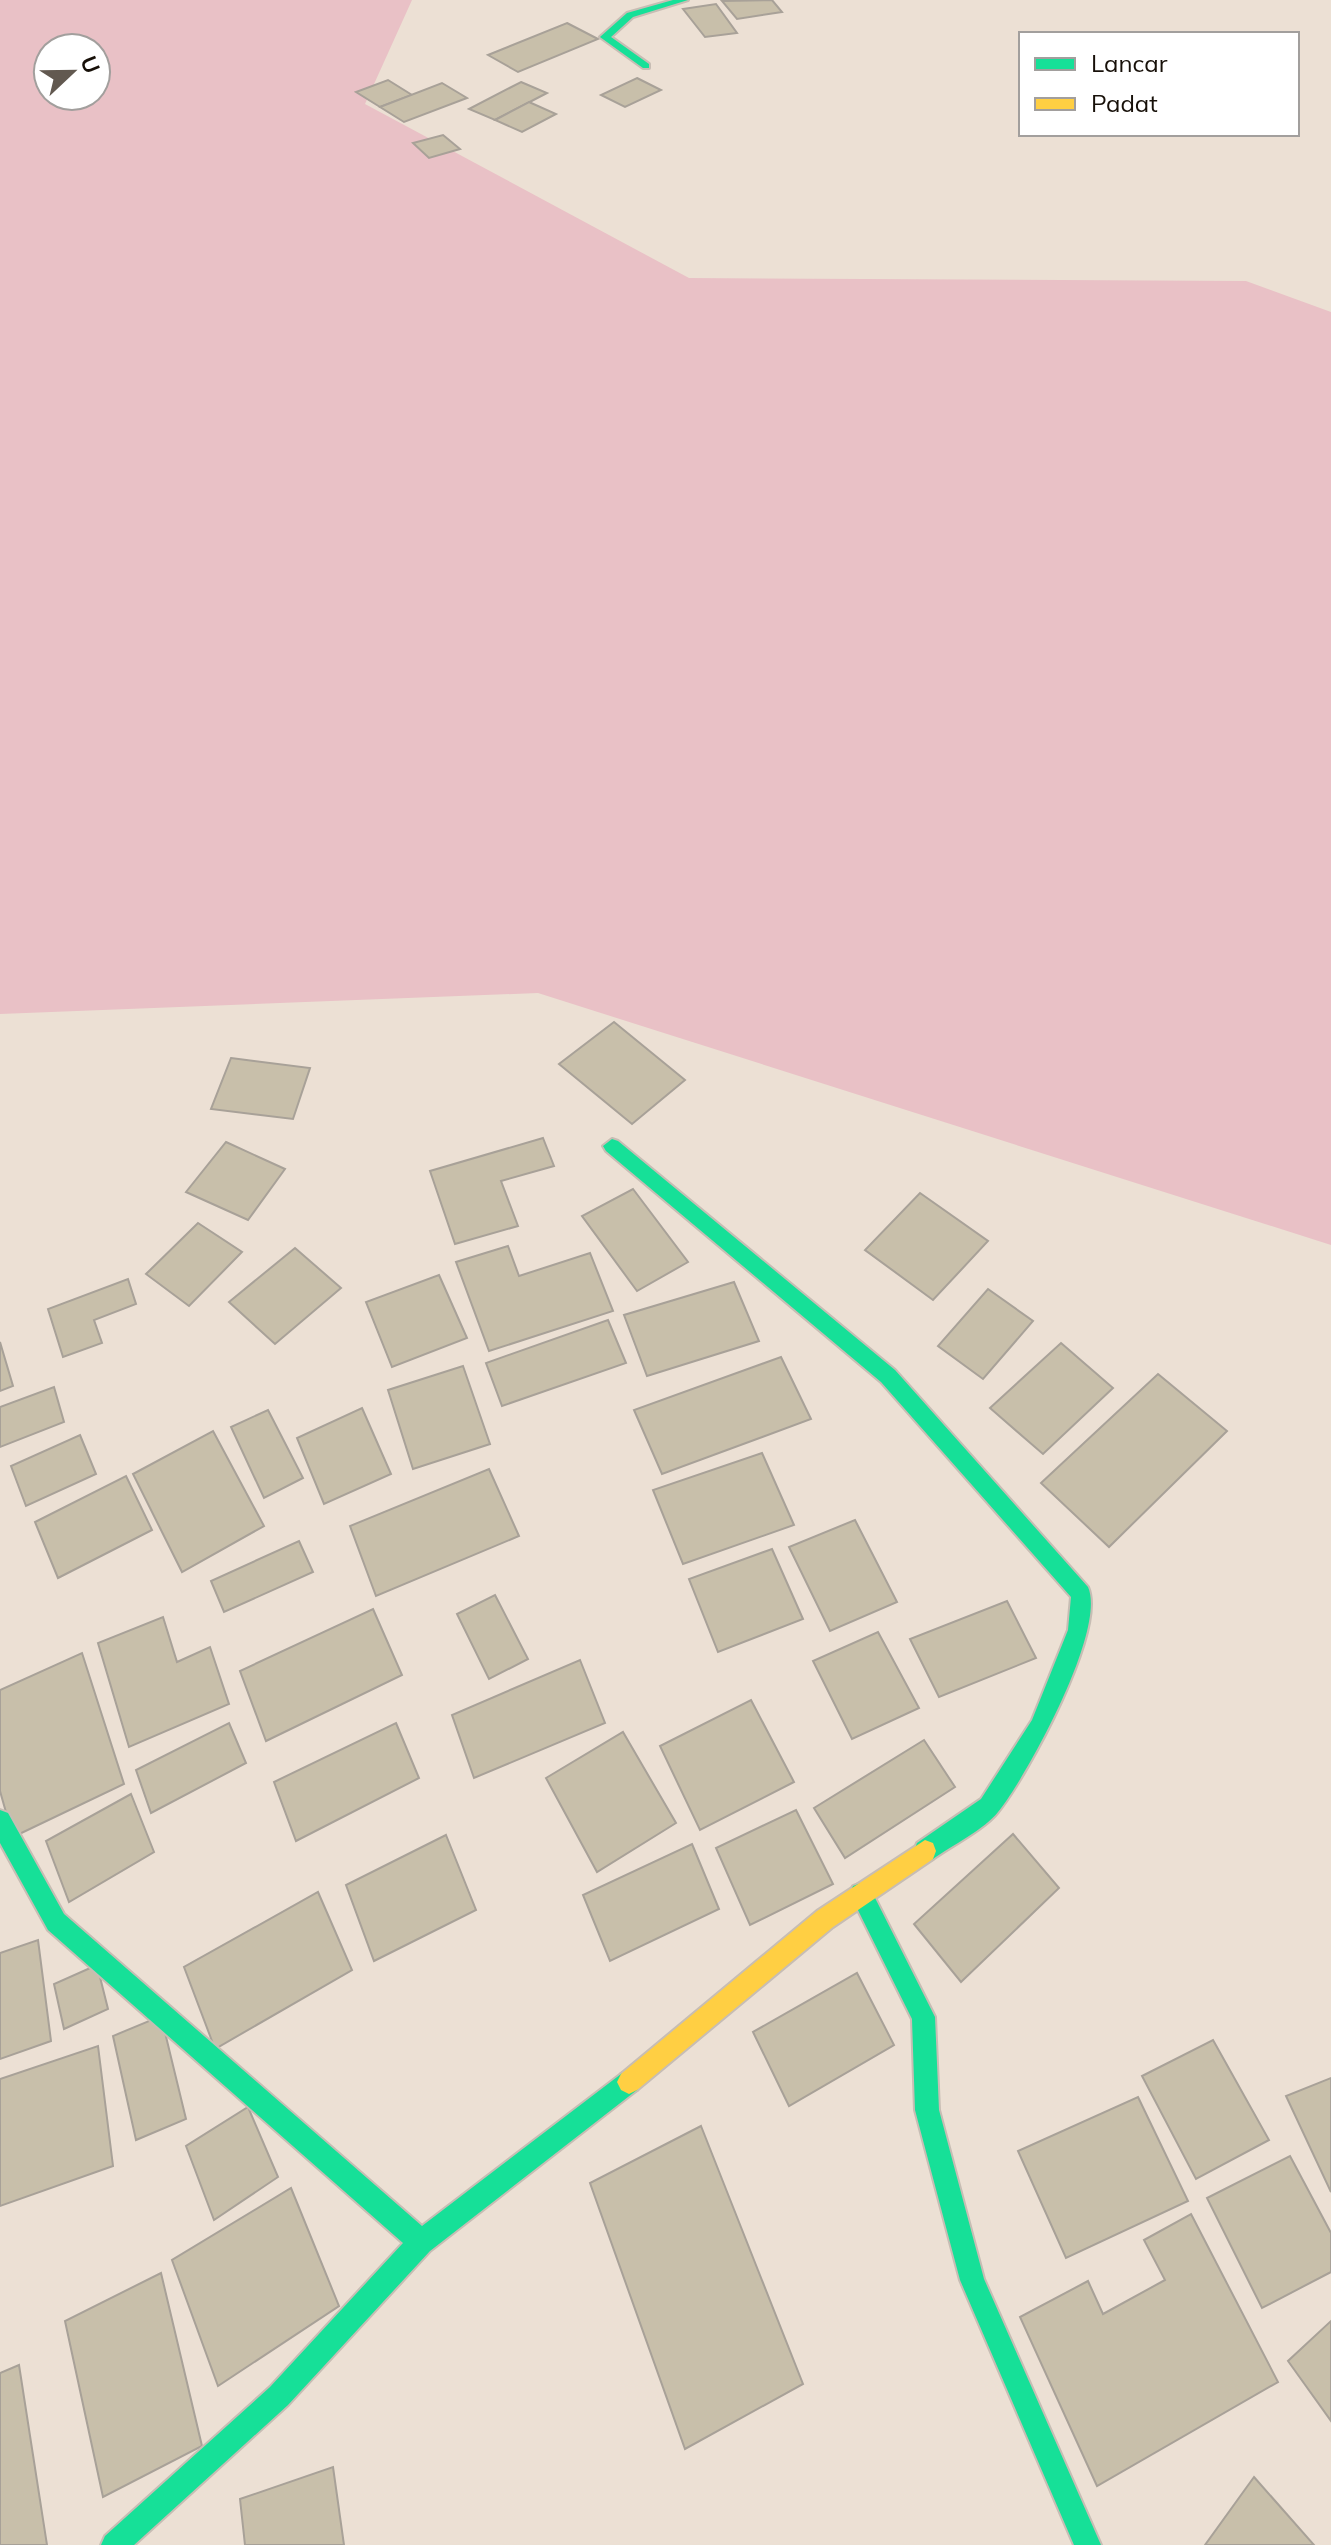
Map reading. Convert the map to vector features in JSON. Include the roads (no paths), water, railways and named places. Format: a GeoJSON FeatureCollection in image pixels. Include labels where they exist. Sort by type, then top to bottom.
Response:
{"type":"FeatureCollection","features":[{"type":"Feature","properties":{"kind":"street"},"geometry":{"type":"LineString","coordinates":[[646,66],[605,37],[613,25],[642,9],[683,0]]}},
{"type":"Feature","properties":{"kind":"street"},"geometry":{"type":"LineString","coordinates":[[114,2545],[279,2396],[421,2242],[610,2097],[825,1919],[989,1807],[1040,1727],[1078,1630],[1081,1594],[888,1376],[612,1146]]}},
{"type":"Feature","properties":{"kind":"street"},"geometry":{"type":"LineString","coordinates":[[0,1821],[56,1922],[421,2242]]}},
{"type":"Feature","properties":{"kind":"street"},"geometry":{"type":"LineString","coordinates":[[861,1894],[923,2017],[927,2110],[972,2280],[1088,2545]]}}]}
